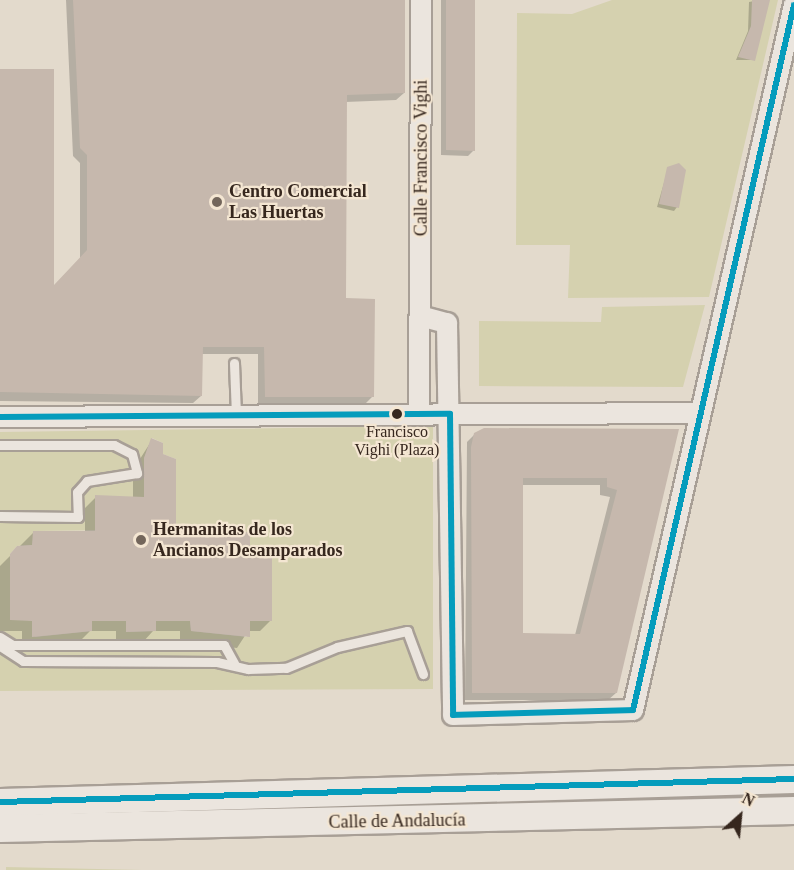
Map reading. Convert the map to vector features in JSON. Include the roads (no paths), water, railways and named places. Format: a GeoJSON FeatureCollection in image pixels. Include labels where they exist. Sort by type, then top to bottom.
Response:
{"type":"FeatureCollection","features":[{"type":"Feature","properties":{"kind":"main road","name":"Calle de Andalucía"},"geometry":{"type":"LineString","coordinates":[[0,802],[794,779]]}},
{"type":"Feature","properties":{"kind":"main road","name":"Calle de Andalucía"},"geometry":{"type":"LineString","coordinates":[[0,828],[601,817],[794,810]]}},
{"type":"Feature","properties":{"kind":"street","name":"Calle Francisco Vighi"},"geometry":{"type":"LineString","coordinates":[[419,415],[422,0]]}},
{"type":"Feature","properties":{"kind":"street"},"geometry":{"type":"LineString","coordinates":[[420,316],[447,323],[453,715],[633,710],[794,5]]}},
{"type":"Feature","properties":{"kind":"street"},"geometry":{"type":"LineString","coordinates":[[0,417],[700,413]]}},
{"type":"Feature","properties":{"kind":"lane"},"geometry":{"type":"LineString","coordinates":[[234,363],[236,415]]}},
{"type":"Feature","properties":{"kind":"lane"},"geometry":{"type":"LineString","coordinates":[[0,445],[114,445],[132,454],[137,472],[87,481],[77,492],[78,517],[0,516]]}},
{"type":"Feature","properties":{"kind":"lane"},"geometry":{"type":"LineString","coordinates":[[0,646],[23,661],[234,663],[248,669],[286,668],[337,647],[407,632],[423,674]]}},
{"type":"Feature","properties":{"kind":"lane"},"geometry":{"type":"LineString","coordinates":[[0,637],[13,645],[224,645],[234,663]]}},
{"type":"Feature","properties":{"kind":"place","name":"Centro Comercial Las Huertas"},"geometry":{"type":"Point","coordinates":[217,202]}},
{"type":"Feature","properties":{"kind":"place","name":"Francisco Vighi (Plaza)"},"geometry":{"type":"Point","coordinates":[397,414]}},
{"type":"Feature","properties":{"kind":"place","name":"Hermanitas de los Ancianos Desamparados"},"geometry":{"type":"Point","coordinates":[141,540]}}]}
